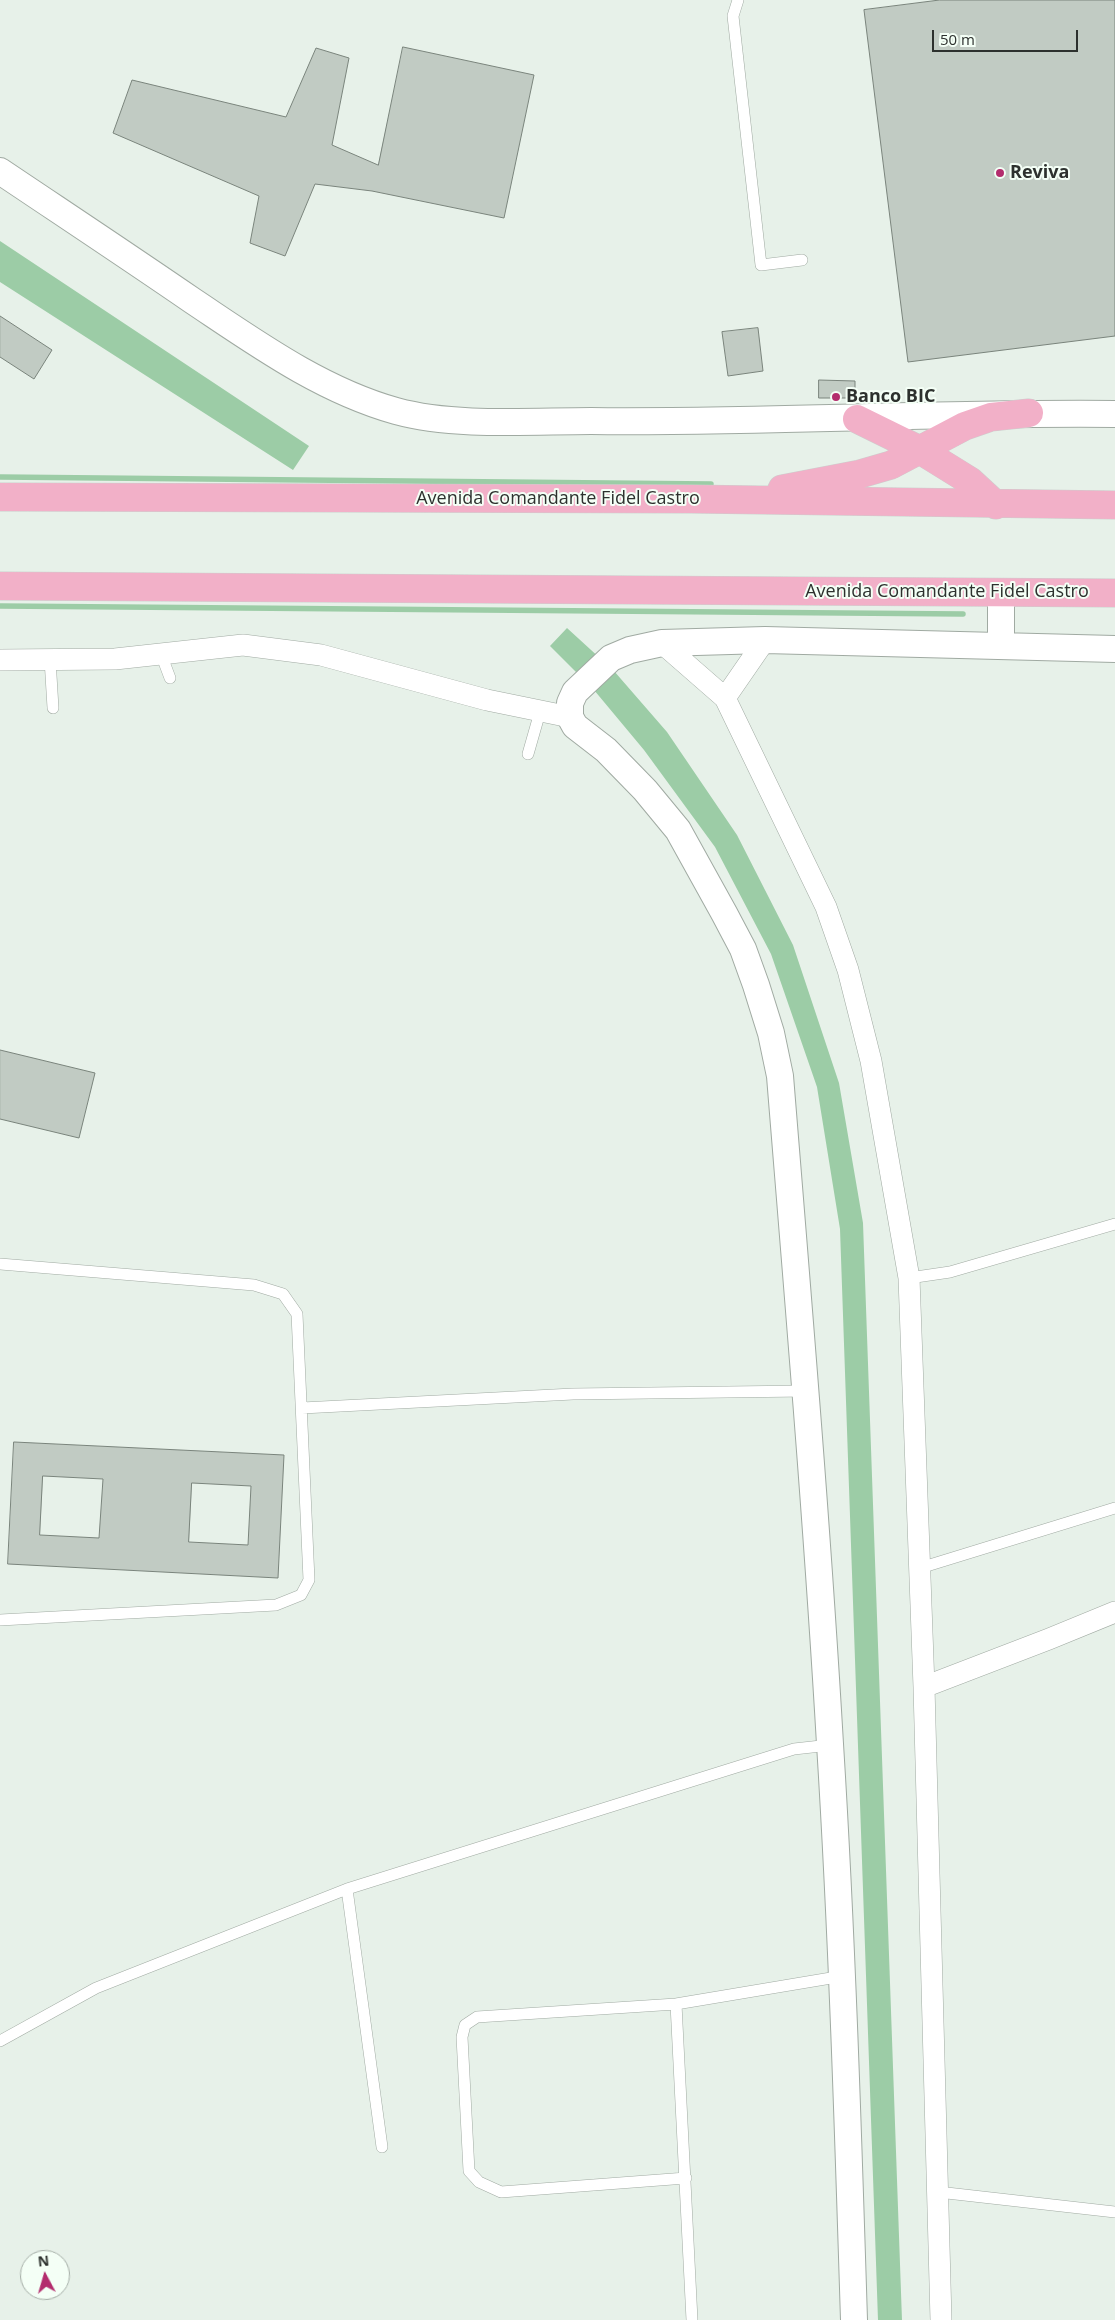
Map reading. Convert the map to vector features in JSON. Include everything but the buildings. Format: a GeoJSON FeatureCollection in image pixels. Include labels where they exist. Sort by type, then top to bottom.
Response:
{"type":"FeatureCollection","features":[{"type":"Feature","properties":{"kind":"highway"},"geometry":{"type":"LineString","coordinates":[[692,499],[776,491],[860,474],[891,465],[957,429],[991,417],[1029,413]]}},
{"type":"Feature","properties":{"kind":"highway"},"geometry":{"type":"LineString","coordinates":[[970,481],[964,467],[962,454],[964,443],[977,426],[991,417]]}},
{"type":"Feature","properties":{"kind":"highway"},"geometry":{"type":"LineString","coordinates":[[857,419],[920,450],[970,481],[996,505]]}},
{"type":"Feature","properties":{"kind":"highway","name":"Avenida Comandante Fidel Castro"},"geometry":{"type":"LineString","coordinates":[[0,497],[692,499],[1115,506]]}},
{"type":"Feature","properties":{"kind":"highway","name":"Avenida Comandante Fidel Castro"},"geometry":{"type":"LineString","coordinates":[[0,586],[1115,593]]}},
{"type":"Feature","properties":{"kind":"street"},"geometry":{"type":"LineString","coordinates":[[0,171],[271,353],[338,390],[397,412],[454,420],[639,422],[857,419],[1029,413],[1115,414]]}},
{"type":"Feature","properties":{"kind":"street"},"geometry":{"type":"LineString","coordinates":[[1001,646],[1002,592]]}},
{"type":"Feature","properties":{"kind":"street"},"geometry":{"type":"LineString","coordinates":[[725,698],[765,640]]}},
{"type":"Feature","properties":{"kind":"street"},"geometry":{"type":"LineString","coordinates":[[0,660],[115,659],[243,645],[322,655],[487,700],[540,712],[573,704],[611,658],[630,650],[662,643],[765,640],[1115,649]]}},
{"type":"Feature","properties":{"kind":"street"},"geometry":{"type":"LineString","coordinates":[[662,643],[725,698],[826,907],[848,970],[871,1061],[909,1278],[924,1687],[941,2320]]}},
{"type":"Feature","properties":{"kind":"street"},"geometry":{"type":"LineString","coordinates":[[573,704],[575,726],[606,750],[645,790],[678,830],[743,950],[771,1033],[780,1076],[830,1745],[843,1976],[854,2320]]}},
{"type":"Feature","properties":{"kind":"street"},"geometry":{"type":"LineString","coordinates":[[924,1687],[1049,1640],[1115,1612]]}},
{"type":"Feature","properties":{"kind":"lane"},"geometry":{"type":"LineString","coordinates":[[738,0],[733,16],[761,265],[802,260]]}},
{"type":"Feature","properties":{"kind":"lane"},"geometry":{"type":"LineString","coordinates":[[161,654],[170,678]]}},
{"type":"Feature","properties":{"kind":"lane"},"geometry":{"type":"LineString","coordinates":[[50,659],[53,708]]}},
{"type":"Feature","properties":{"kind":"lane"},"geometry":{"type":"LineString","coordinates":[[528,754],[540,712]]}},
{"type":"Feature","properties":{"kind":"lane"},"geometry":{"type":"LineString","coordinates":[[909,1278],[950,1272],[1115,1224]]}},
{"type":"Feature","properties":{"kind":"lane"},"geometry":{"type":"LineString","coordinates":[[0,1264],[254,1285],[283,1294],[297,1314],[309,1580],[301,1595],[276,1605],[0,1620]]}},
{"type":"Feature","properties":{"kind":"lane"},"geometry":{"type":"LineString","coordinates":[[302,1408],[573,1394],[805,1391]]}},
{"type":"Feature","properties":{"kind":"lane"},"geometry":{"type":"LineString","coordinates":[[920,1568],[1115,1508]]}},
{"type":"Feature","properties":{"kind":"lane"},"geometry":{"type":"LineString","coordinates":[[0,2041],[96,1988],[347,1889],[794,1749],[830,1745]]}},
{"type":"Feature","properties":{"kind":"lane"},"geometry":{"type":"LineString","coordinates":[[347,1889],[382,2147]]}},
{"type":"Feature","properties":{"kind":"lane"},"geometry":{"type":"LineString","coordinates":[[686,2178],[500,2192],[479,2182],[470,2171],[469,2161],[462,2037],[465,2025],[477,2017],[676,2004],[843,1976]]}},
{"type":"Feature","properties":{"kind":"lane"},"geometry":{"type":"LineString","coordinates":[[676,2004],[692,2320]]}},
{"type":"Feature","properties":{"kind":"lane"},"geometry":{"type":"LineString","coordinates":[[938,2192],[1115,2212]]}},
{"type":"Feature","properties":{"kind":"shaded area"},"geometry":{"type":"Polygon","coordinates":[[[0,241],[309,446],[293,470],[0,282],[0,241]]]}},
{"type":"Feature","properties":{"kind":"shaded area"},"geometry":{"type":"Polygon","coordinates":[[[567,628],[614,671],[667,732],[737,835],[793,945],[839,1083],[863,1223],[902,2320],[878,2320],[840,1229],[817,1087],[771,954],[715,847],[644,750],[594,690],[550,646],[567,628]]]}},
{"type":"Feature","properties":{"kind":"waterway"},"geometry":{"type":"LineString","coordinates":[[0,477],[711,484]]}},
{"type":"Feature","properties":{"kind":"waterway"},"geometry":{"type":"LineString","coordinates":[[0,606],[963,614]]}},
{"type":"Feature","properties":{"kind":"place","name":"Reviva"},"geometry":{"type":"Point","coordinates":[1000,173]}},
{"type":"Feature","properties":{"kind":"place","name":"Banco BIC"},"geometry":{"type":"Point","coordinates":[836,397]}}]}
